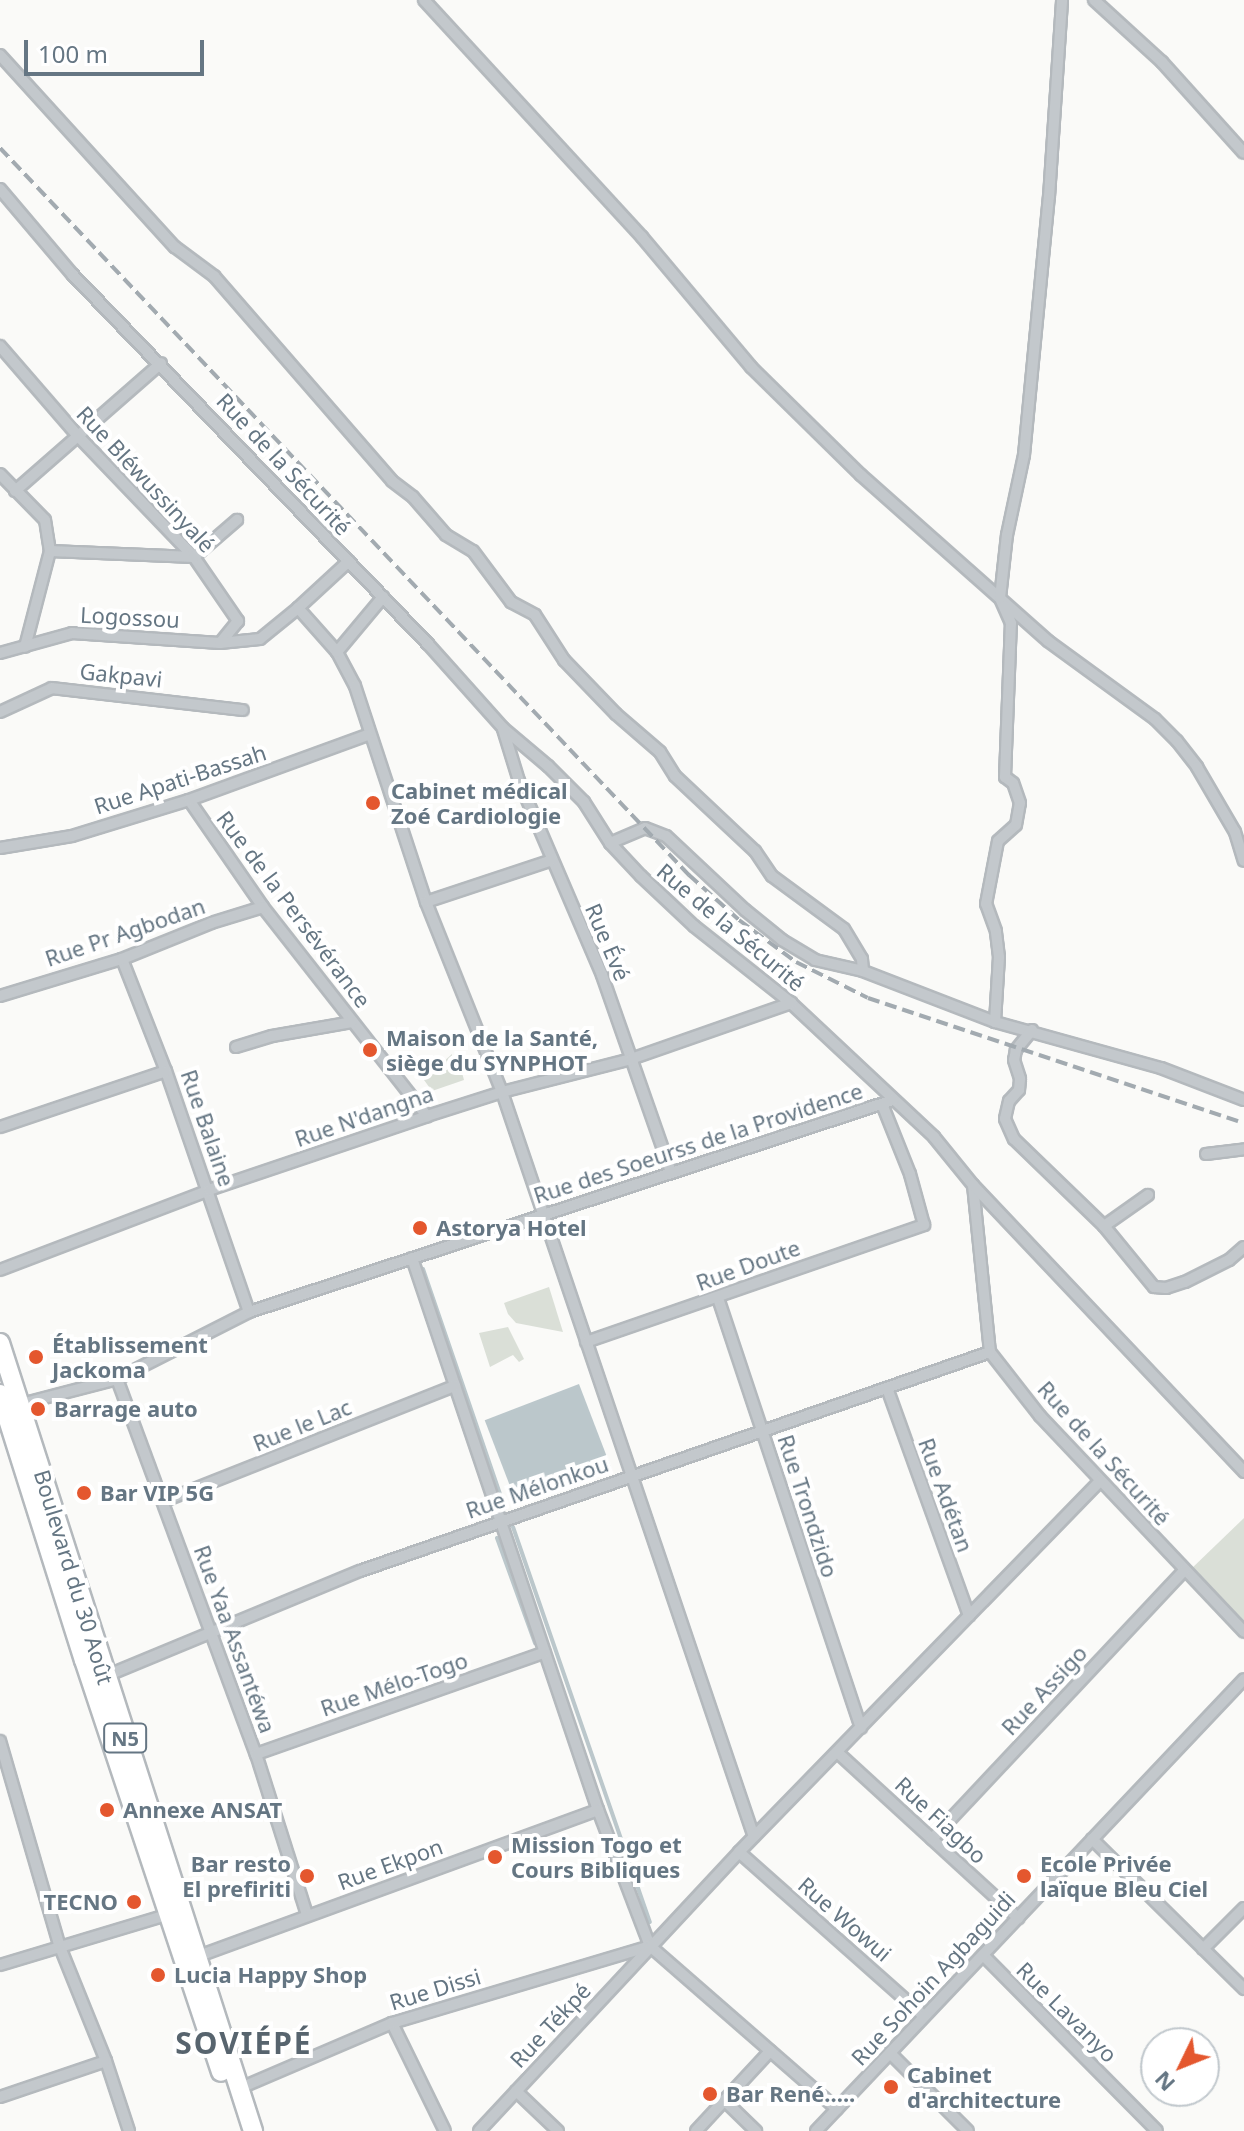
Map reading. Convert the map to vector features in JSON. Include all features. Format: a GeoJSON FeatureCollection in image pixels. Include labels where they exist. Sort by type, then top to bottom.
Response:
{"type":"FeatureCollection","features":[{"type":"Feature","properties":{"kind":"highway","name":"Boulevard du 30 Août"},"geometry":{"type":"LineString","coordinates":[[0,1343],[21,1404],[98,1678]]}},
{"type":"Feature","properties":{"kind":"highway","name":"Boulevard du 30 Août"},"geometry":{"type":"LineString","coordinates":[[0,1394],[98,1678],[241,2131]]}},
{"type":"Feature","properties":{"kind":"highway","name":"Boulevard du 30 Août"},"geometry":{"type":"LineString","coordinates":[[174,1913],[196,1957],[253,2131]]}},
{"type":"Feature","properties":{"kind":"street"},"geometry":{"type":"LineString","coordinates":[[424,0],[642,237],[751,367],[861,475],[1048,641],[1155,719],[1177,741],[1197,767],[1235,832],[1244,861]]}},
{"type":"Feature","properties":{"kind":"street"},"geometry":{"type":"LineString","coordinates":[[995,1022],[999,957],[996,931],[986,904],[998,841],[1016,825],[1020,803],[1013,783],[1005,777],[1011,623],[1000,598],[1007,535],[1024,455],[1049,197],[1062,0]]}},
{"type":"Feature","properties":{"kind":"street"},"geometry":{"type":"LineString","coordinates":[[1094,0],[1162,62],[1244,153]]}},
{"type":"Feature","properties":{"kind":"street"},"geometry":{"type":"LineString","coordinates":[[0,55],[175,247],[214,276],[392,481],[413,497],[446,535],[473,551],[511,602],[535,615],[564,660],[616,714],[660,752],[675,776],[755,851],[772,876],[844,929],[862,959],[863,971]]}},
{"type":"Feature","properties":{"kind":"street","name":"Rue de la Sécurité"},"geometry":{"type":"LineString","coordinates":[[0,189],[73,275],[349,561],[503,728],[584,802],[610,843],[694,926],[791,1003],[887,1102],[934,1137],[973,1185],[1244,1472]]}},
{"type":"Feature","properties":{"kind":"street","name":"Rue Bléwussinyalé"},"geometry":{"type":"LineString","coordinates":[[0,346],[78,436],[194,557],[238,621],[220,643]]}},
{"type":"Feature","properties":{"kind":"street"},"geometry":{"type":"LineString","coordinates":[[15,491],[161,363]]}},
{"type":"Feature","properties":{"kind":"street"},"geometry":{"type":"LineString","coordinates":[[0,474],[45,520],[50,551],[25,647]]}},
{"type":"Feature","properties":{"kind":"street"},"geometry":{"type":"LineString","coordinates":[[50,551],[194,557],[237,520]]}},
{"type":"Feature","properties":{"kind":"street"},"geometry":{"type":"LineString","coordinates":[[349,561],[298,608],[337,652],[355,686],[368,735],[426,902],[502,1092],[754,1837]]}},
{"type":"Feature","properties":{"kind":"street"},"geometry":{"type":"LineString","coordinates":[[337,652],[383,597]]}},
{"type":"Feature","properties":{"kind":"street","name":"Logossou"},"geometry":{"type":"LineString","coordinates":[[0,651],[72,633],[220,643],[260,639],[298,608]]}},
{"type":"Feature","properties":{"kind":"street","name":"Gakpavi"},"geometry":{"type":"LineString","coordinates":[[0,712],[52,688],[243,710]]}},
{"type":"Feature","properties":{"kind":"street","name":"Rue Évé"},"geometry":{"type":"LineString","coordinates":[[503,728],[519,781],[602,975],[671,1172]]}},
{"type":"Feature","properties":{"kind":"street","name":"Rue Apati-Bassah"},"geometry":{"type":"LineString","coordinates":[[0,848],[72,836],[189,800],[368,735]]}},
{"type":"Feature","properties":{"kind":"street","name":"Rue de la Persévérance"},"geometry":{"type":"LineString","coordinates":[[189,800],[263,907],[427,1116]]}},
{"type":"Feature","properties":{"kind":"street"},"geometry":{"type":"LineString","coordinates":[[610,843],[645,828],[666,836],[782,940],[815,960],[863,971],[995,1022],[1161,1068],[1244,1100]]}},
{"type":"Feature","properties":{"kind":"street"},"geometry":{"type":"LineString","coordinates":[[426,902],[552,860]]}},
{"type":"Feature","properties":{"kind":"street","name":"Rue Pr Agbodan"},"geometry":{"type":"LineString","coordinates":[[0,996],[122,959],[211,923],[263,907]]}},
{"type":"Feature","properties":{"kind":"street","name":"Rue Balaine"},"geometry":{"type":"LineString","coordinates":[[122,959],[209,1190],[249,1312]]}},
{"type":"Feature","properties":{"kind":"street","name":"Rue N'dangna"},"geometry":{"type":"LineString","coordinates":[[0,1270],[209,1190],[427,1116],[502,1092],[631,1059],[791,1003]]}},
{"type":"Feature","properties":{"kind":"street"},"geometry":{"type":"LineString","coordinates":[[236,1047],[272,1036],[352,1022]]}},
{"type":"Feature","properties":{"kind":"street"},"geometry":{"type":"LineString","coordinates":[[1032,1030],[1016,1050],[1014,1060],[1020,1079],[1019,1090],[1009,1101],[1005,1119],[1014,1139],[1104,1226],[1154,1287],[1166,1288],[1229,1260],[1244,1247]]}},
{"type":"Feature","properties":{"kind":"street"},"geometry":{"type":"LineString","coordinates":[[0,1127],[166,1071]]}},
{"type":"Feature","properties":{"kind":"street","name":"Rue des Soeurss de la Providence"},"geometry":{"type":"LineString","coordinates":[[21,1404],[117,1379],[249,1312],[887,1102]]}},
{"type":"Feature","properties":{"kind":"street","name":"Rue Doute"},"geometry":{"type":"LineString","coordinates":[[586,1342],[924,1225],[887,1102]]}},
{"type":"Feature","properties":{"kind":"street"},"geometry":{"type":"LineString","coordinates":[[1206,1154],[1244,1149]]}},
{"type":"Feature","properties":{"kind":"street"},"geometry":{"type":"LineString","coordinates":[[973,1185],[990,1352]]}},
{"type":"Feature","properties":{"kind":"street"},"geometry":{"type":"LineString","coordinates":[[1104,1226],[1148,1195]]}},
{"type":"Feature","properties":{"kind":"street"},"geometry":{"type":"LineString","coordinates":[[412,1258],[598,1810],[650,1946],[837,2109]]}},
{"type":"Feature","properties":{"kind":"street","name":"Rue Trondzido"},"geometry":{"type":"LineString","coordinates":[[718,1298],[861,1728]]}},
{"type":"Feature","properties":{"kind":"street","name":"Rue de la Sécurité"},"geometry":{"type":"LineString","coordinates":[[990,1352],[1040,1416],[1244,1632]]}},
{"type":"Feature","properties":{"kind":"street","name":"Rue Mélonkou"},"geometry":{"type":"LineString","coordinates":[[98,1678],[360,1571],[990,1352]]}},
{"type":"Feature","properties":{"kind":"street","name":"Rue Yaa Assantéwa"},"geometry":{"type":"LineString","coordinates":[[117,1379],[256,1754],[307,1915]]}},
{"type":"Feature","properties":{"kind":"street","name":"Rue le Lac"},"geometry":{"type":"LineString","coordinates":[[164,1501],[455,1386]]}},
{"type":"Feature","properties":{"kind":"street","name":"Rue Adétan"},"geometry":{"type":"LineString","coordinates":[[887,1388],[969,1616]]}},
{"type":"Feature","properties":{"kind":"street","name":"Rue Tékpé"},"geometry":{"type":"LineString","coordinates":[[479,2131],[739,1852],[1100,1481]]}},
{"type":"Feature","properties":{"kind":"street","name":"Rue Assigo"},"geometry":{"type":"LineString","coordinates":[[932,1839],[1185,1570]]}},
{"type":"Feature","properties":{"kind":"street","name":"Rue Mélo-Togo"},"geometry":{"type":"LineString","coordinates":[[256,1754],[545,1652]]}},
{"type":"Feature","properties":{"kind":"street","name":"Rue Sohoin Agbaguidi"},"geometry":{"type":"LineString","coordinates":[[816,2131],[1244,1679]]}},
{"type":"Feature","properties":{"kind":"street"},"geometry":{"type":"LineString","coordinates":[[0,1741],[60,1947],[106,2061],[129,2131]]}},
{"type":"Feature","properties":{"kind":"street","name":"Rue Fiagbo"},"geometry":{"type":"LineString","coordinates":[[837,1752],[1018,1918]]}},
{"type":"Feature","properties":{"kind":"street","name":"Rue Ekpon"},"geometry":{"type":"LineString","coordinates":[[196,1957],[598,1810]]}},
{"type":"Feature","properties":{"kind":"street"},"geometry":{"type":"LineString","coordinates":[[1092,1839],[1244,1989]]}},
{"type":"Feature","properties":{"kind":"street","name":"Rue Wowui"},"geometry":{"type":"LineString","coordinates":[[739,1852],[924,2016]]}},
{"type":"Feature","properties":{"kind":"street"},"geometry":{"type":"LineString","coordinates":[[1203,1949],[1244,1908]]}},
{"type":"Feature","properties":{"kind":"street"},"geometry":{"type":"LineString","coordinates":[[0,1965],[174,1913]]}},
{"type":"Feature","properties":{"kind":"street","name":"Rue Dissi"},"geometry":{"type":"LineString","coordinates":[[238,2089],[392,2023],[650,1946]]}},
{"type":"Feature","properties":{"kind":"street","name":"Rue Lavanyo"},"geometry":{"type":"LineString","coordinates":[[983,1955],[1157,2131]]}},
{"type":"Feature","properties":{"kind":"street"},"geometry":{"type":"LineString","coordinates":[[392,2023],[445,2131]]}},
{"type":"Feature","properties":{"kind":"street"},"geometry":{"type":"LineString","coordinates":[[696,2131],[770,2051]]}},
{"type":"Feature","properties":{"kind":"street"},"geometry":{"type":"LineString","coordinates":[[890,2053],[968,2131]]}},
{"type":"Feature","properties":{"kind":"street"},"geometry":{"type":"LineString","coordinates":[[0,2097],[106,2061]]}},
{"type":"Feature","properties":{"kind":"street"},"geometry":{"type":"LineString","coordinates":[[516,2091],[558,2131]]}},
{"type":"Feature","properties":{"kind":"street"},"geometry":{"type":"LineString","coordinates":[[724,2100],[756,2131]]}},
{"type":"Feature","properties":{"kind":"shaded area"},"geometry":{"type":"Polygon","coordinates":[[[452,1054],[452,1065],[461,1069],[464,1080],[432,1091],[408,1058],[411,1056],[422,1071],[432,1072],[452,1054]]]}},
{"type":"Feature","properties":{"kind":"shaded area"},"geometry":{"type":"Polygon","coordinates":[[[549,1287],[563,1332],[516,1323],[508,1314],[504,1303],[549,1287]]]}},
{"type":"Feature","properties":{"kind":"shaded area"},"geometry":{"type":"Polygon","coordinates":[[[508,1327],[524,1359],[519,1362],[513,1355],[490,1367],[479,1333],[508,1327]]]}},
{"type":"Feature","properties":{"kind":"shaded area"},"geometry":{"type":"Polygon","coordinates":[[[579,1384],[611,1466],[516,1502],[485,1420],[579,1384]]]}},
{"type":"Feature","properties":{"kind":"shaded area"},"geometry":{"type":"Polygon","coordinates":[[[1244,1518],[1244,1626],[1190,1570],[1244,1518]]]}},
{"type":"Feature","properties":{"kind":"waterway"},"geometry":{"type":"LineString","coordinates":[[423,1269],[505,1508]]}},
{"type":"Feature","properties":{"kind":"waterway"},"geometry":{"type":"LineString","coordinates":[[513,1527],[650,1922]]}},
{"type":"Feature","properties":{"kind":"waterway"},"geometry":{"type":"LineString","coordinates":[[497,1538],[535,1643]]}},
{"type":"Feature","properties":{"kind":"railway"},"geometry":{"type":"LineString","coordinates":[[0,148],[689,875],[739,920],[796,962],[868,998],[1244,1123]]}},
{"type":"Feature","properties":{"kind":"place","name":"Cabinet médical Zoé Cardiologie"},"geometry":{"type":"Point","coordinates":[373,803]}},
{"type":"Feature","properties":{"kind":"place","name":"Maison de la Santé, siège du SYNPHOT"},"geometry":{"type":"Point","coordinates":[370,1050]}},
{"type":"Feature","properties":{"kind":"place","name":"Astorya Hotel"},"geometry":{"type":"Point","coordinates":[420,1228]}},
{"type":"Feature","properties":{"kind":"place","name":"Établissement Jackoma"},"geometry":{"type":"Point","coordinates":[36,1357]}},
{"type":"Feature","properties":{"kind":"place","name":"Barrage auto"},"geometry":{"type":"Point","coordinates":[38,1409]}},
{"type":"Feature","properties":{"kind":"place","name":"Bar VIP 5G"},"geometry":{"type":"Point","coordinates":[84,1493]}},
{"type":"Feature","properties":{"kind":"place","name":"Annexe ANSAT"},"geometry":{"type":"Point","coordinates":[107,1810]}},
{"type":"Feature","properties":{"kind":"place","name":"Mission Togo et Cours Bibliques"},"geometry":{"type":"Point","coordinates":[495,1857]}},
{"type":"Feature","properties":{"kind":"place","name":"Bar resto El prefiriti"},"geometry":{"type":"Point","coordinates":[307,1876]}},
{"type":"Feature","properties":{"kind":"place","name":"Ecole Privée laïque Bleu Ciel"},"geometry":{"type":"Point","coordinates":[1024,1876]}},
{"type":"Feature","properties":{"kind":"place","name":"TECNO"},"geometry":{"type":"Point","coordinates":[134,1902]}},
{"type":"Feature","properties":{"kind":"place","name":"Lucia Happy Shop"},"geometry":{"type":"Point","coordinates":[158,1975]}},
{"type":"Feature","properties":{"kind":"place","name":"Cabinet d'architecture"},"geometry":{"type":"Point","coordinates":[891,2087]}},
{"type":"Feature","properties":{"kind":"place","name":"Bar René....."},"geometry":{"type":"Point","coordinates":[710,2094]}},
{"type":"Feature","properties":{"kind":"district","name":"SOVIÉPÉ"},"geometry":{"type":"Point","coordinates":[244,2043]}}]}
